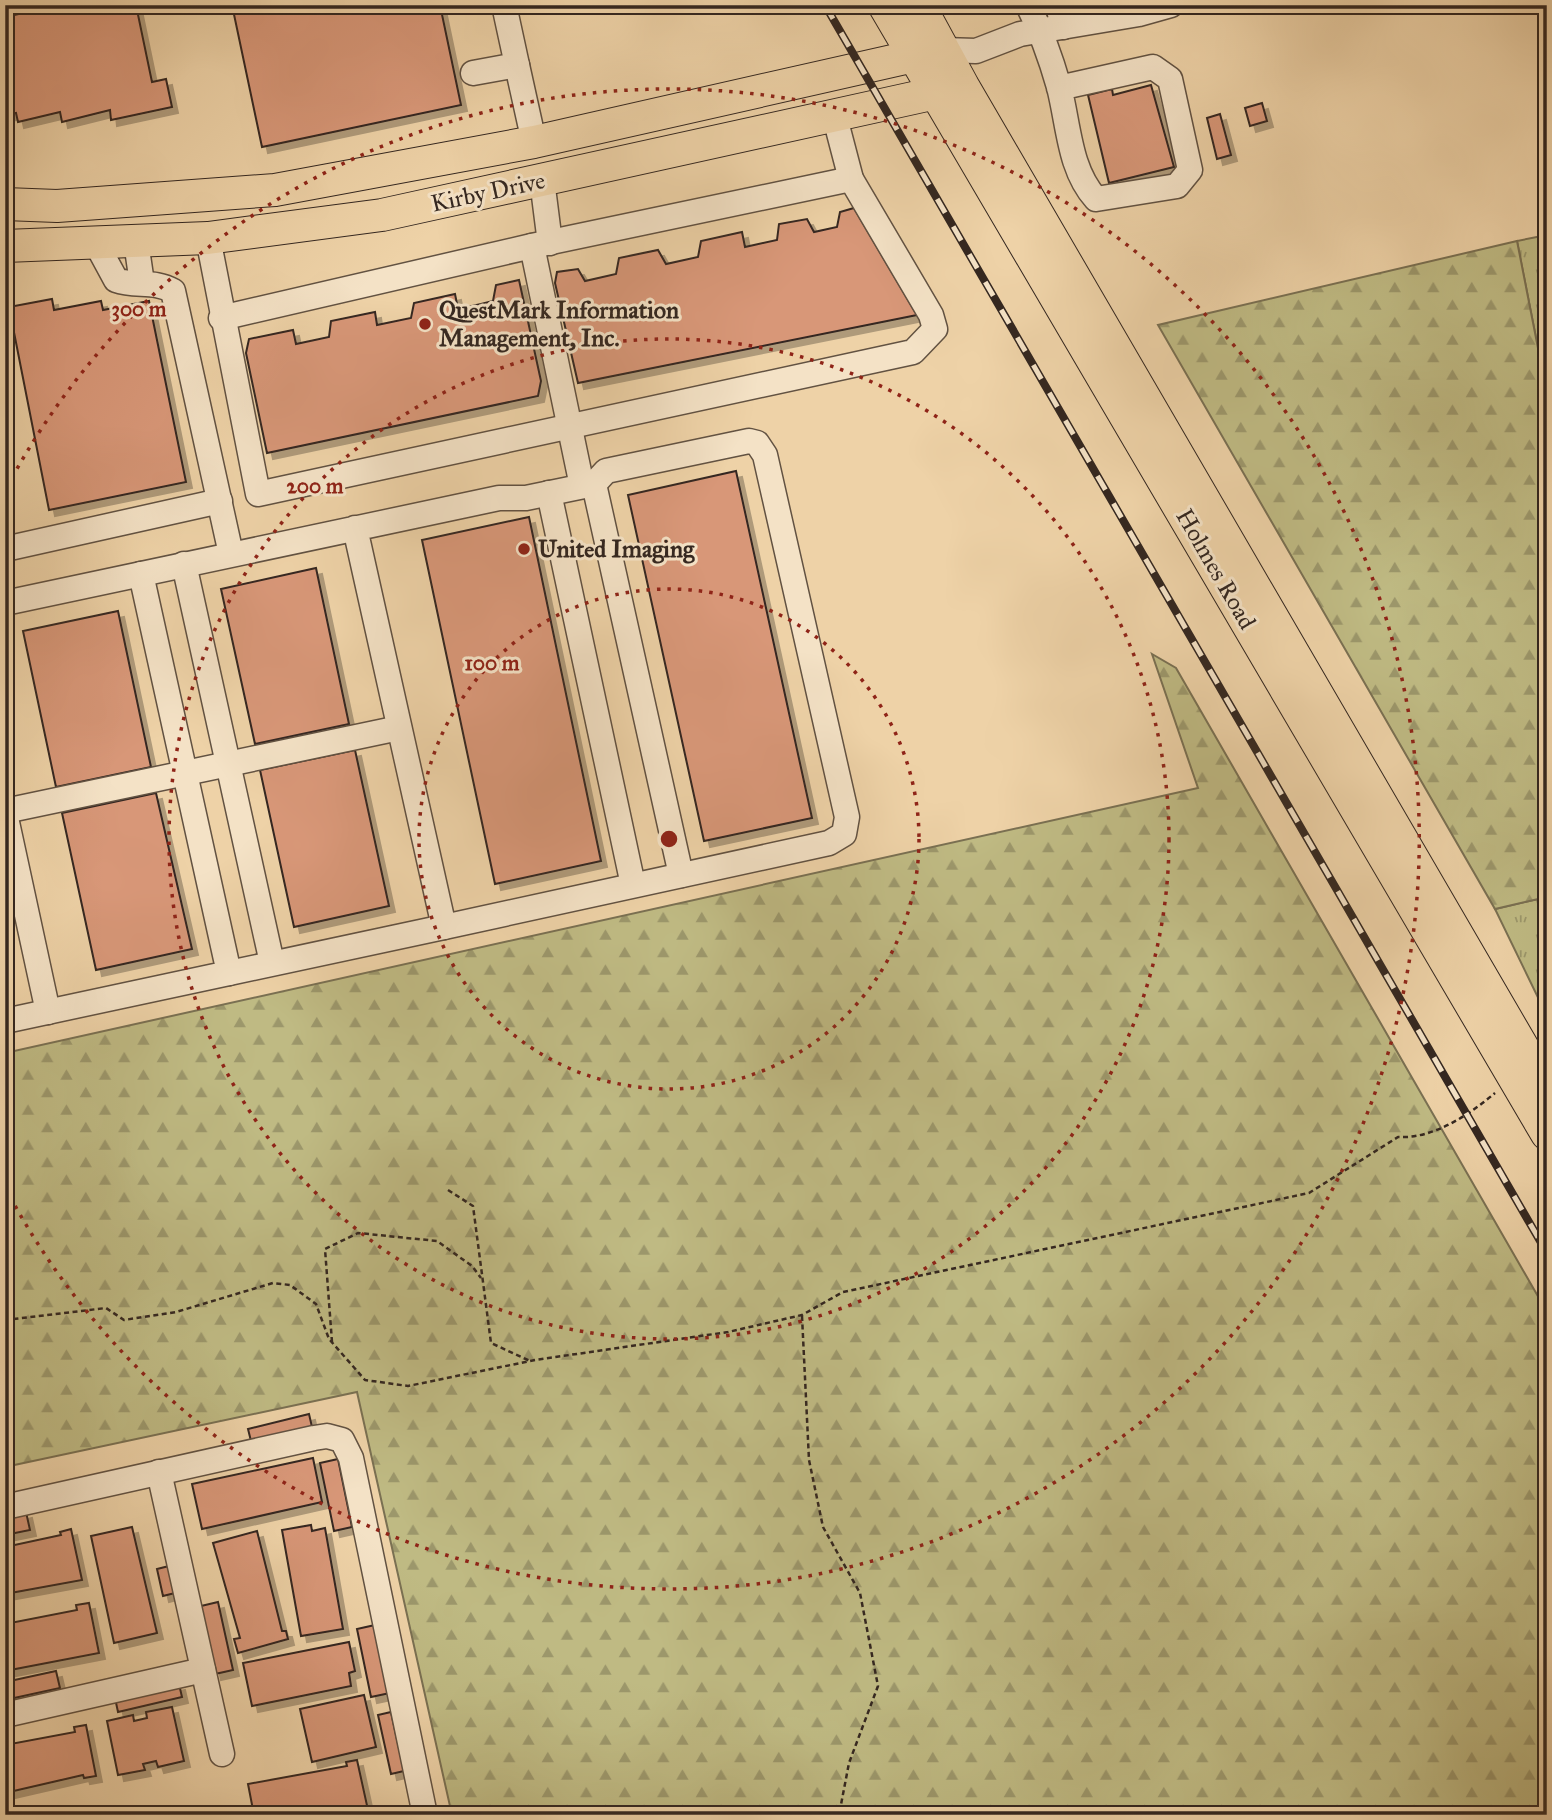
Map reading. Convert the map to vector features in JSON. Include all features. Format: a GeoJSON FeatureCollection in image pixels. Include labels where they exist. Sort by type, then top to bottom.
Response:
{"type":"FeatureCollection","features":[{"type":"Feature","properties":{"kind":"main road","name":"Holmes Road"},"geometry":{"type":"LineString","coordinates":[[884,5],[912,57],[949,90],[1547,1089]]}},
{"type":"Feature","properties":{"kind":"main road","name":"Holmes Road"},"geometry":{"type":"LineString","coordinates":[[919,5],[943,50],[949,90],[974,156],[1547,1134]]}},
{"type":"Feature","properties":{"kind":"main road","name":"Kirby Drive"},"geometry":{"type":"LineString","coordinates":[[5,204],[57,206],[275,190],[534,142],[943,50]]}},
{"type":"Feature","properties":{"kind":"main road","name":"Kirby Drive"},"geometry":{"type":"LineString","coordinates":[[5,246],[97,245],[208,238],[382,215],[949,90]]}},
{"type":"Feature","properties":{"kind":"main road"},"geometry":{"type":"LineString","coordinates":[[534,142],[542,180]]}},
{"type":"Feature","properties":{"kind":"main road"},"geometry":{"type":"LineString","coordinates":[[204,195],[208,238]]}},
{"type":"Feature","properties":{"kind":"lane"},"geometry":{"type":"LineString","coordinates":[[504,5],[534,142]]}},
{"type":"Feature","properties":{"kind":"lane"},"geometry":{"type":"LineString","coordinates":[[1028,5],[1054,21]]}},
{"type":"Feature","properties":{"kind":"lane"},"geometry":{"type":"LineString","coordinates":[[943,50],[976,51],[1054,21],[1139,14],[1171,5]]}},
{"type":"Feature","properties":{"kind":"lane"},"geometry":{"type":"LineString","coordinates":[[1054,21],[1059,88],[1071,146],[1083,184],[1096,199],[1177,187],[1189,170],[1170,79],[1153,67],[1059,88]]}},
{"type":"Feature","properties":{"kind":"lane"},"geometry":{"type":"LineString","coordinates":[[949,90],[976,51]]}},
{"type":"Feature","properties":{"kind":"lane"},"geometry":{"type":"LineString","coordinates":[[473,73],[516,65]]}},
{"type":"Feature","properties":{"kind":"lane"},"geometry":{"type":"LineString","coordinates":[[208,238],[221,317],[258,494],[570,424],[913,352],[935,329],[931,315],[851,179],[834,114]]}},
{"type":"Feature","properties":{"kind":"lane"},"geometry":{"type":"LineString","coordinates":[[221,317],[541,244],[851,179]]}},
{"type":"Feature","properties":{"kind":"lane"},"geometry":{"type":"LineString","coordinates":[[542,180],[541,244],[570,424],[588,485],[681,875]]}},
{"type":"Feature","properties":{"kind":"lane"},"geometry":{"type":"LineString","coordinates":[[136,242],[142,283]]}},
{"type":"Feature","properties":{"kind":"lane"},"geometry":{"type":"LineString","coordinates":[[97,245],[116,281],[127,284],[161,284],[173,290],[178,302],[231,554]]}},
{"type":"Feature","properties":{"kind":"lane"},"geometry":{"type":"LineString","coordinates":[[5,603],[499,498],[526,498],[588,485],[606,471],[749,441],[762,447],[847,817],[844,834],[829,843],[5,1021]]}},
{"type":"Feature","properties":{"kind":"lane"},"geometry":{"type":"LineString","coordinates":[[549,493],[633,885]]}},
{"type":"Feature","properties":{"kind":"lane"},"geometry":{"type":"LineString","coordinates":[[5,549],[220,501]]}},
{"type":"Feature","properties":{"kind":"lane"},"geometry":{"type":"LineString","coordinates":[[355,528],[444,927]]}},
{"type":"Feature","properties":{"kind":"lane"},"geometry":{"type":"LineString","coordinates":[[184,564],[272,963]]}},
{"type":"Feature","properties":{"kind":"lane"},"geometry":{"type":"LineString","coordinates":[[141,574],[229,973]]}},
{"type":"Feature","properties":{"kind":"lane"},"geometry":{"type":"LineString","coordinates":[[48,1012],[5,812],[399,728]]}},
{"type":"Feature","properties":{"kind":"lane"},"geometry":{"type":"LineString","coordinates":[[5,1507],[314,1438],[327,1436],[342,1440],[351,1458],[425,1815]]}},
{"type":"Feature","properties":{"kind":"lane"},"geometry":{"type":"LineString","coordinates":[[159,1472],[222,1754]]}},
{"type":"Feature","properties":{"kind":"lane"},"geometry":{"type":"LineString","coordinates":[[5,1716],[203,1670]]}},
{"type":"Feature","properties":{"kind":"path"},"geometry":{"type":"LineString","coordinates":[[5,1320],[106,1308],[124,1320],[176,1312],[273,1283],[290,1285],[316,1304],[331,1342],[365,1380],[408,1386],[530,1361],[728,1332],[802,1315],[843,1292],[1309,1193],[1398,1137],[1413,1138],[1477,1109],[1514,1078]]}},
{"type":"Feature","properties":{"kind":"path"},"geometry":{"type":"LineString","coordinates":[[447,1190],[473,1206],[491,1343],[530,1361]]}},
{"type":"Feature","properties":{"kind":"path"},"geometry":{"type":"LineString","coordinates":[[331,1342],[325,1249],[358,1233],[437,1241],[472,1266],[481,1278]]}},
{"type":"Feature","properties":{"kind":"path"},"geometry":{"type":"LineString","coordinates":[[802,1315],[809,1460],[823,1527],[860,1593],[878,1686],[849,1763],[839,1815]]}},
{"type":"Feature","properties":{"kind":"green space"},"geometry":{"type":"Polygon","coordinates":[[[1547,235],[1547,394],[1517,241],[1547,235]]]}},
{"type":"Feature","properties":{"kind":"green space"},"geometry":{"type":"Polygon","coordinates":[[[1517,241],[1547,394],[1547,897],[1495,909],[1158,325],[1517,241]]]}},
{"type":"Feature","properties":{"kind":"green space"},"geometry":{"type":"Polygon","coordinates":[[[1152,654],[1176,668],[1547,1312],[1547,1815],[452,1815],[357,1392],[5,1467],[5,1053],[1198,788],[1152,654]]]}},
{"type":"Feature","properties":{"kind":"green space"},"geometry":{"type":"Polygon","coordinates":[[[1547,897],[1547,1016],[1495,909],[1547,897]]]}},
{"type":"Feature","properties":{"kind":"building"},"geometry":{"type":"Polygon","coordinates":[[[60,5],[136,5],[152,82],[166,79],[172,107],[111,120],[110,110],[62,122],[60,112],[18,122],[16,113],[5,115],[5,17],[60,5]]]}},
{"type":"Feature","properties":{"kind":"building"},"geometry":{"type":"Polygon","coordinates":[[[232,5],[440,5],[461,105],[262,147],[232,5]]]}},
{"type":"Feature","properties":{"kind":"building"},"geometry":{"type":"Polygon","coordinates":[[[1151,85],[1174,167],[1109,183],[1088,95],[1112,89],[1113,95],[1151,85]]]}},
{"type":"Feature","properties":{"kind":"building"},"geometry":{"type":"Polygon","coordinates":[[[1262,103],[1267,121],[1250,126],[1245,108],[1262,103]]]}},
{"type":"Feature","properties":{"kind":"building"},"geometry":{"type":"Polygon","coordinates":[[[1220,114],[1231,155],[1217,159],[1207,118],[1220,114]]]}},
{"type":"Feature","properties":{"kind":"building"},"geometry":{"type":"Polygon","coordinates":[[[854,208],[917,315],[578,383],[555,283],[557,272],[578,269],[585,281],[616,274],[619,258],[658,250],[666,264],[698,257],[701,241],[742,232],[745,247],[777,240],[779,224],[807,219],[814,232],[837,227],[840,212],[854,208]]]}},
{"type":"Feature","properties":{"kind":"building"},"geometry":{"type":"Polygon","coordinates":[[[519,280],[541,381],[538,396],[267,453],[246,353],[249,339],[293,330],[296,344],[329,337],[331,321],[375,312],[377,325],[411,318],[414,303],[455,294],[458,309],[481,304],[493,301],[496,285],[519,280]]]}},
{"type":"Feature","properties":{"kind":"building"},"geometry":{"type":"Polygon","coordinates":[[[52,299],[54,310],[101,301],[103,310],[149,301],[186,482],[49,510],[9,307],[52,299]]]}},
{"type":"Feature","properties":{"kind":"building"},"geometry":{"type":"Polygon","coordinates":[[[736,471],[812,818],[704,841],[628,495],[736,471]]]}},
{"type":"Feature","properties":{"kind":"building"},"geometry":{"type":"Polygon","coordinates":[[[529,517],[601,861],[495,884],[422,540],[529,517]]]}},
{"type":"Feature","properties":{"kind":"building"},"geometry":{"type":"Polygon","coordinates":[[[316,568],[349,724],[255,744],[221,589],[316,568]]]}},
{"type":"Feature","properties":{"kind":"building"},"geometry":{"type":"Polygon","coordinates":[[[118,611],[151,767],[56,787],[23,631],[118,611]]]}},
{"type":"Feature","properties":{"kind":"building"},"geometry":{"type":"Polygon","coordinates":[[[355,750],[389,906],[294,927],[260,770],[355,750]]]}},
{"type":"Feature","properties":{"kind":"building"},"geometry":{"type":"Polygon","coordinates":[[[156,793],[192,949],[96,970],[62,813],[156,793]]]}},
{"type":"Feature","properties":{"kind":"building"},"geometry":{"type":"Polygon","coordinates":[[[309,1414],[312,1427],[251,1441],[248,1429],[309,1414]]]}},
{"type":"Feature","properties":{"kind":"building"},"geometry":{"type":"Polygon","coordinates":[[[313,1458],[322,1502],[202,1529],[192,1484],[313,1458]]]}},
{"type":"Feature","properties":{"kind":"building"},"geometry":{"type":"Polygon","coordinates":[[[338,1459],[352,1527],[334,1531],[320,1463],[338,1459]]]}},
{"type":"Feature","properties":{"kind":"building"},"geometry":{"type":"Polygon","coordinates":[[[26,1512],[30,1530],[5,1535],[5,1517],[26,1512]]]}},
{"type":"Feature","properties":{"kind":"building"},"geometry":{"type":"Polygon","coordinates":[[[311,1525],[312,1531],[325,1528],[343,1629],[301,1636],[282,1530],[311,1525]]]}},
{"type":"Feature","properties":{"kind":"building"},"geometry":{"type":"Polygon","coordinates":[[[132,1527],[157,1633],[114,1643],[91,1536],[132,1527]]]}},
{"type":"Feature","properties":{"kind":"building"},"geometry":{"type":"Polygon","coordinates":[[[71,1529],[82,1580],[5,1594],[5,1547],[61,1535],[60,1532],[71,1529]]]}},
{"type":"Feature","properties":{"kind":"building"},"geometry":{"type":"Polygon","coordinates":[[[257,1531],[282,1631],[286,1631],[288,1639],[238,1653],[234,1639],[240,1638],[213,1543],[257,1531]]]}},
{"type":"Feature","properties":{"kind":"building"},"geometry":{"type":"Polygon","coordinates":[[[169,1566],[175,1593],[163,1596],[157,1569],[169,1566]]]}},
{"type":"Feature","properties":{"kind":"building"},"geometry":{"type":"Polygon","coordinates":[[[218,1602],[233,1670],[215,1674],[201,1606],[218,1602]]]}},
{"type":"Feature","properties":{"kind":"building"},"geometry":{"type":"Polygon","coordinates":[[[89,1603],[99,1653],[5,1671],[5,1624],[77,1610],[76,1605],[89,1603]]]}},
{"type":"Feature","properties":{"kind":"building"},"geometry":{"type":"Polygon","coordinates":[[[375,1625],[390,1693],[371,1697],[357,1629],[375,1625]]]}},
{"type":"Feature","properties":{"kind":"building"},"geometry":{"type":"Polygon","coordinates":[[[349,1642],[355,1671],[349,1673],[351,1686],[252,1706],[243,1663],[349,1642]]]}},
{"type":"Feature","properties":{"kind":"building"},"geometry":{"type":"Polygon","coordinates":[[[56,1671],[60,1688],[5,1700],[5,1682],[56,1671]]]}},
{"type":"Feature","properties":{"kind":"building"},"geometry":{"type":"Polygon","coordinates":[[[179,1684],[182,1697],[118,1712],[115,1698],[179,1684]]]}},
{"type":"Feature","properties":{"kind":"building"},"geometry":{"type":"Polygon","coordinates":[[[364,1695],[376,1747],[312,1762],[300,1709],[364,1695]]]}},
{"type":"Feature","properties":{"kind":"building"},"geometry":{"type":"Polygon","coordinates":[[[172,1707],[184,1761],[158,1767],[156,1761],[143,1764],[145,1770],[118,1775],[107,1721],[133,1715],[134,1721],[147,1718],[146,1712],[172,1707]]]}},
{"type":"Feature","properties":{"kind":"building"},"geometry":{"type":"Polygon","coordinates":[[[391,1712],[404,1771],[391,1774],[378,1715],[391,1712]]]}},
{"type":"Feature","properties":{"kind":"building"},"geometry":{"type":"Polygon","coordinates":[[[86,1725],[96,1776],[84,1778],[83,1775],[5,1793],[5,1745],[75,1732],[74,1727],[86,1725]]]}},
{"type":"Feature","properties":{"kind":"building"},"geometry":{"type":"Polygon","coordinates":[[[357,1760],[368,1810],[337,1815],[254,1815],[248,1784],[347,1766],[346,1762],[357,1760]]]}},
{"type":"Feature","properties":{"kind":"railway"},"geometry":{"type":"LineString","coordinates":[[825,5],[1547,1253]]}},
{"type":"Feature","properties":{"kind":"place","name":"QuestMark Information Management, Inc."},"geometry":{"type":"Point","coordinates":[425,324]}},
{"type":"Feature","properties":{"kind":"place","name":"United Imaging"},"geometry":{"type":"Point","coordinates":[524,549]}}]}
